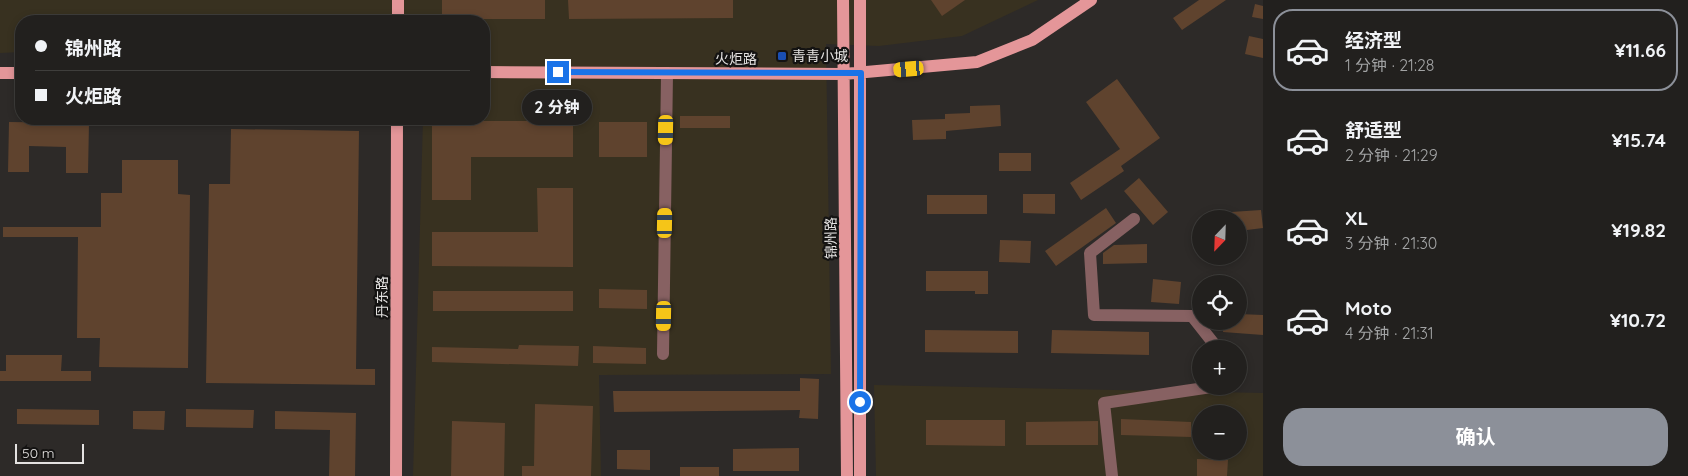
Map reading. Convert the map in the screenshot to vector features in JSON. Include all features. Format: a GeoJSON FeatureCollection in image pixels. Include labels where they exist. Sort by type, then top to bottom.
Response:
{"type":"FeatureCollection","features":[{"type":"Feature","properties":{"kind":"main road"},"geometry":{"type":"LineString","coordinates":[[398,0],[398,15]]}},
{"type":"Feature","properties":{"kind":"main road","name":"锦州路"},"geometry":{"type":"LineString","coordinates":[[843,0],[848,476]]}},
{"type":"Feature","properties":{"kind":"main road"},"geometry":{"type":"LineString","coordinates":[[860,0],[860,476]]}},
{"type":"Feature","properties":{"kind":"main road","name":"火炬路"},"geometry":{"type":"LineString","coordinates":[[490,72],[844,74],[977,62],[1032,40],[1091,0]]}},
{"type":"Feature","properties":{"kind":"main road"},"geometry":{"type":"LineString","coordinates":[[0,73],[15,73]]}},
{"type":"Feature","properties":{"kind":"main road","name":"丹东路"},"geometry":{"type":"LineString","coordinates":[[396,476],[397,125]]}},
{"type":"Feature","properties":{"kind":"street"},"geometry":{"type":"LineString","coordinates":[[663,354],[667,74]]}},
{"type":"Feature","properties":{"kind":"street"},"geometry":{"type":"LineString","coordinates":[[1134,219],[1090,253],[1094,315],[1192,316],[1211,340]]}},
{"type":"Feature","properties":{"kind":"street"},"geometry":{"type":"LineString","coordinates":[[1112,476],[1104,402],[1192,390]]}},
{"type":"Feature","properties":{"kind":"shaded area"},"geometry":{"type":"Polygon","coordinates":[[[0,0],[1038,0],[962,36],[879,46],[826,44],[831,374],[599,375],[601,476],[413,476],[423,125],[490,125],[490,15],[15,15],[15,52],[0,53],[0,0]]]}},
{"type":"Feature","properties":{"kind":"shaded area"},"geometry":{"type":"Polygon","coordinates":[[[874,385],[1192,392],[1192,395],[1247,395],[1247,393],[1263,393],[1263,476],[876,476],[874,385]]]}},
{"type":"Feature","properties":{"kind":"building"},"geometry":{"type":"Polygon","coordinates":[[[442,0],[545,0],[545,19],[490,19],[490,15],[442,15],[442,0]]]}},
{"type":"Feature","properties":{"kind":"building"},"geometry":{"type":"Polygon","coordinates":[[[568,0],[733,0],[733,18],[569,19],[568,0]]]}},
{"type":"Feature","properties":{"kind":"building"},"geometry":{"type":"Polygon","coordinates":[[[931,0],[965,0],[942,16],[931,0]]]}},
{"type":"Feature","properties":{"kind":"building"},"geometry":{"type":"Polygon","coordinates":[[[1199,0],[1226,0],[1182,30],[1173,18],[1199,0]]]}},
{"type":"Feature","properties":{"kind":"building"},"geometry":{"type":"Polygon","coordinates":[[[1255,4],[1263,6],[1263,19],[1252,17],[1255,4]]]}},
{"type":"Feature","properties":{"kind":"building"},"geometry":{"type":"Polygon","coordinates":[[[1249,36],[1263,39],[1263,58],[1245,54],[1249,36]]]}},
{"type":"Feature","properties":{"kind":"building"},"geometry":{"type":"Polygon","coordinates":[[[1117,79],[1160,138],[1121,166],[1124,171],[1081,200],[1070,183],[1120,149],[1086,102],[1117,79]]]}},
{"type":"Feature","properties":{"kind":"building"},"geometry":{"type":"Polygon","coordinates":[[[1000,105],[1001,126],[946,131],[946,139],[913,140],[912,120],[945,119],[945,114],[970,113],[970,106],[1000,105]]]}},
{"type":"Feature","properties":{"kind":"building"},"geometry":{"type":"Polygon","coordinates":[[[680,116],[730,116],[730,128],[680,128],[680,116]]]}},
{"type":"Feature","properties":{"kind":"building"},"geometry":{"type":"Polygon","coordinates":[[[490,121],[573,121],[573,157],[471,157],[471,200],[432,200],[432,125],[490,125],[490,121]]]}},
{"type":"Feature","properties":{"kind":"building"},"geometry":{"type":"Polygon","coordinates":[[[9,122],[15,122],[15,125],[89,125],[88,173],[66,173],[66,147],[29,146],[29,172],[8,172],[9,122]]]}},
{"type":"Feature","properties":{"kind":"building"},"geometry":{"type":"Polygon","coordinates":[[[599,122],[647,122],[647,157],[599,157],[599,122]]]}},
{"type":"Feature","properties":{"kind":"building"},"geometry":{"type":"Polygon","coordinates":[[[231,129],[359,131],[356,369],[375,369],[375,385],[206,383],[209,184],[230,184],[231,129]]]}},
{"type":"Feature","properties":{"kind":"building"},"geometry":{"type":"Polygon","coordinates":[[[999,153],[1031,153],[1031,171],[999,171],[999,153]]]}},
{"type":"Feature","properties":{"kind":"building"},"geometry":{"type":"Polygon","coordinates":[[[122,160],[178,160],[178,194],[190,195],[188,368],[99,367],[100,338],[77,338],[78,237],[3,237],[3,227],[101,227],[101,193],[122,193],[122,160]]]}},
{"type":"Feature","properties":{"kind":"building"},"geometry":{"type":"Polygon","coordinates":[[[1139,178],[1168,212],[1153,225],[1124,191],[1139,178]]]}},
{"type":"Feature","properties":{"kind":"building"},"geometry":{"type":"Polygon","coordinates":[[[537,188],[573,188],[573,267],[432,266],[432,232],[538,232],[537,188]]]}},
{"type":"Feature","properties":{"kind":"building"},"geometry":{"type":"Polygon","coordinates":[[[1023,194],[1055,194],[1055,214],[1023,213],[1023,194]]]}},
{"type":"Feature","properties":{"kind":"building"},"geometry":{"type":"Polygon","coordinates":[[[927,195],[987,195],[987,214],[927,214],[927,195]]]}},
{"type":"Feature","properties":{"kind":"building"},"geometry":{"type":"Polygon","coordinates":[[[1106,208],[1116,223],[1056,266],[1045,251],[1106,208]]]}},
{"type":"Feature","properties":{"kind":"building"},"geometry":{"type":"Polygon","coordinates":[[[1261,210],[1263,228],[1248,230],[1248,211],[1261,210]]]}},
{"type":"Feature","properties":{"kind":"building"},"geometry":{"type":"Polygon","coordinates":[[[1000,240],[1031,241],[1030,263],[999,262],[1000,240]]]}},
{"type":"Feature","properties":{"kind":"building"},"geometry":{"type":"Polygon","coordinates":[[[1147,244],[1147,263],[1103,264],[1103,253],[1114,245],[1147,244]]]}},
{"type":"Feature","properties":{"kind":"building"},"geometry":{"type":"Polygon","coordinates":[[[926,271],[988,271],[988,294],[975,294],[975,291],[926,291],[926,271]]]}},
{"type":"Feature","properties":{"kind":"building"},"geometry":{"type":"Polygon","coordinates":[[[1153,279],[1181,282],[1179,304],[1151,302],[1153,279]]]}},
{"type":"Feature","properties":{"kind":"building"},"geometry":{"type":"Polygon","coordinates":[[[599,289],[647,290],[647,309],[599,308],[599,289]]]}},
{"type":"Feature","properties":{"kind":"building"},"geometry":{"type":"Polygon","coordinates":[[[433,291],[573,291],[573,311],[433,311],[433,291]]]}},
{"type":"Feature","properties":{"kind":"building"},"geometry":{"type":"Polygon","coordinates":[[[1247,314],[1263,315],[1263,335],[1223,332],[1223,330],[1247,330],[1247,314]]]}},
{"type":"Feature","properties":{"kind":"building"},"geometry":{"type":"Polygon","coordinates":[[[925,330],[1018,331],[1018,353],[925,352],[925,330]]]}},
{"type":"Feature","properties":{"kind":"building"},"geometry":{"type":"Polygon","coordinates":[[[1052,330],[1149,332],[1149,355],[1051,353],[1052,330]]]}},
{"type":"Feature","properties":{"kind":"building"},"geometry":{"type":"Polygon","coordinates":[[[519,345],[579,346],[578,366],[432,362],[432,347],[518,349],[519,345]]]}},
{"type":"Feature","properties":{"kind":"building"},"geometry":{"type":"Polygon","coordinates":[[[593,346],[646,348],[646,364],[593,363],[593,346]]]}},
{"type":"Feature","properties":{"kind":"building"},"geometry":{"type":"Polygon","coordinates":[[[6,355],[62,355],[61,371],[91,371],[91,381],[0,381],[0,371],[6,371],[6,355]]]}},
{"type":"Feature","properties":{"kind":"building"},"geometry":{"type":"Polygon","coordinates":[[[800,378],[819,379],[818,419],[799,418],[800,410],[614,412],[613,391],[800,391],[800,378]]]}},
{"type":"Feature","properties":{"kind":"building"},"geometry":{"type":"Polygon","coordinates":[[[535,404],[593,406],[591,476],[522,476],[522,466],[534,466],[535,404]]]}},
{"type":"Feature","properties":{"kind":"building"},"geometry":{"type":"Polygon","coordinates":[[[17,409],[99,410],[99,425],[17,424],[17,409]]]}},
{"type":"Feature","properties":{"kind":"building"},"geometry":{"type":"Polygon","coordinates":[[[186,409],[254,410],[253,428],[186,427],[186,409]]]}},
{"type":"Feature","properties":{"kind":"building"},"geometry":{"type":"Polygon","coordinates":[[[133,411],[165,411],[164,430],[133,429],[133,411]]]}},
{"type":"Feature","properties":{"kind":"building"},"geometry":{"type":"Polygon","coordinates":[[[275,411],[356,413],[355,476],[329,476],[330,430],[275,429],[275,411]]]}},
{"type":"Feature","properties":{"kind":"building"},"geometry":{"type":"Polygon","coordinates":[[[1121,419],[1191,422],[1191,437],[1121,435],[1121,419]]]}},
{"type":"Feature","properties":{"kind":"building"},"geometry":{"type":"Polygon","coordinates":[[[926,420],[1005,420],[1005,446],[926,445],[926,420]]]}},
{"type":"Feature","properties":{"kind":"building"},"geometry":{"type":"Polygon","coordinates":[[[452,421],[505,423],[504,476],[451,476],[452,421]]]}},
{"type":"Feature","properties":{"kind":"building"},"geometry":{"type":"Polygon","coordinates":[[[1098,421],[1098,445],[1026,445],[1026,422],[1098,421]]]}},
{"type":"Feature","properties":{"kind":"building"},"geometry":{"type":"Polygon","coordinates":[[[799,448],[799,471],[733,471],[733,449],[799,448]]]}},
{"type":"Feature","properties":{"kind":"building"},"geometry":{"type":"Polygon","coordinates":[[[617,450],[650,450],[650,470],[617,469],[617,450]]]}},
{"type":"Feature","properties":{"kind":"building"},"geometry":{"type":"Polygon","coordinates":[[[1197,460],[1228,460],[1227,476],[1197,476],[1197,460]]]}},
{"type":"Feature","properties":{"kind":"building"},"geometry":{"type":"Polygon","coordinates":[[[680,467],[719,467],[719,476],[680,476],[680,467]]]}},
{"type":"Feature","properties":{"kind":"place","name":"青青小城"},"geometry":{"type":"Point","coordinates":[782,56]}},
{"type":"Feature","properties":{"kind":"route"},"geometry":{"type":"LineString","coordinates":[[558,72],[667,74],[861,73],[860,402]]}}]}
